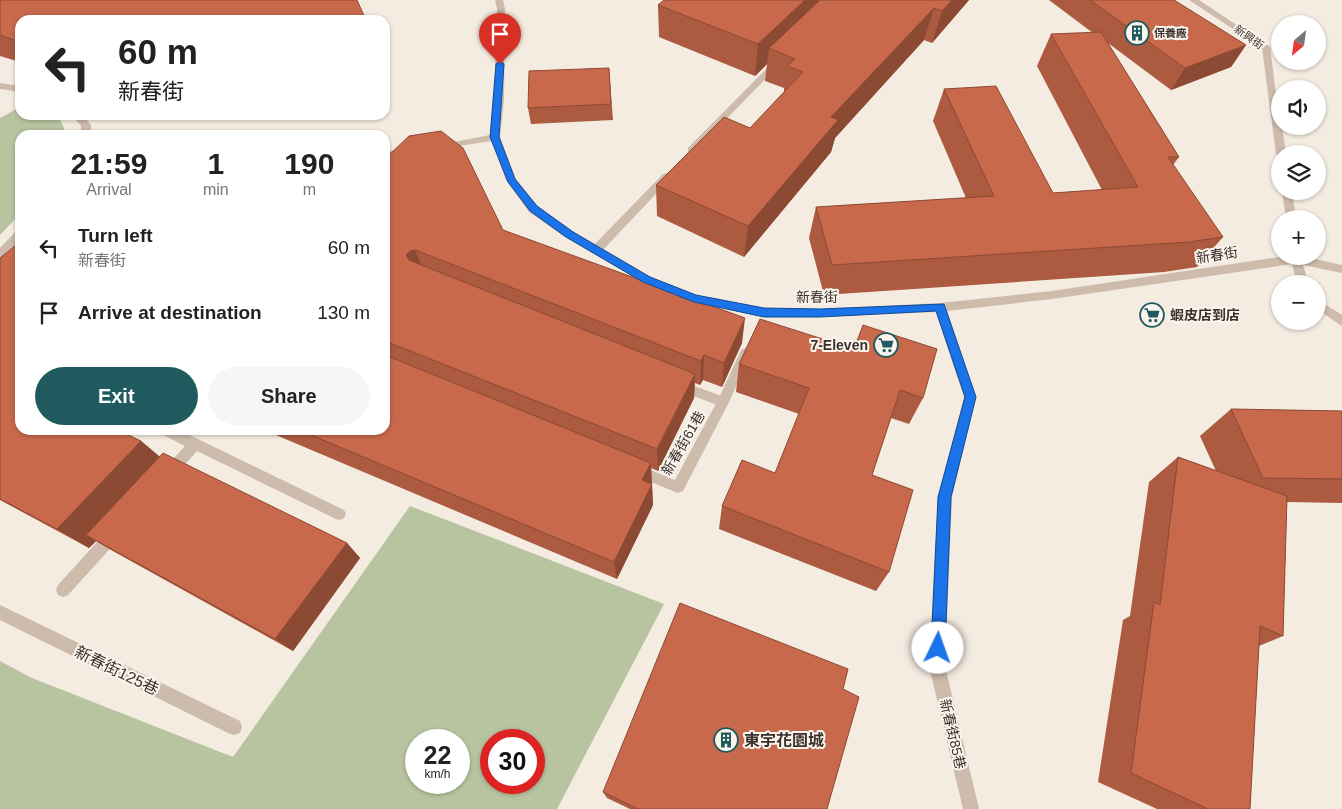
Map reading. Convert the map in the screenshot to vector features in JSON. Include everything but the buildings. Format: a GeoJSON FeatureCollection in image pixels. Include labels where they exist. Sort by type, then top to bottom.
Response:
{"type":"FeatureCollection","features":[{"type":"Feature","properties":{"kind":"street","name":"新春街"},"geometry":{"type":"LineString","coordinates":[[499,0],[501,9],[499,100],[495,137],[511,180],[533,208],[569,234],[646,280],[694,298],[762,317],[940,307],[1052,295],[1271,262]]}},
{"type":"Feature","properties":{"kind":"street","name":"新興街"},"geometry":{"type":"LineString","coordinates":[[1193,0],[1266,47],[1281,145]]}},
{"type":"Feature","properties":{"kind":"street"},"geometry":{"type":"LineString","coordinates":[[596,250],[679,162],[785,55]]}},
{"type":"Feature","properties":{"kind":"street"},"geometry":{"type":"LineString","coordinates":[[0,86],[15,88]]}},
{"type":"Feature","properties":{"kind":"street"},"geometry":{"type":"LineString","coordinates":[[432,149],[495,137]]}},
{"type":"Feature","properties":{"kind":"street"},"geometry":{"type":"LineString","coordinates":[[390,154],[413,152]]}},
{"type":"Feature","properties":{"kind":"street"},"geometry":{"type":"LineString","coordinates":[[0,254],[15,239]]}},
{"type":"Feature","properties":{"kind":"street","name":"新春街"},"geometry":{"type":"LineString","coordinates":[[1325,265],[1342,269]]}},
{"type":"Feature","properties":{"kind":"street","name":"新春街85巷"},"geometry":{"type":"LineString","coordinates":[[940,307],[970,397],[944,497],[937,666],[971,809]]}},
{"type":"Feature","properties":{"kind":"street"},"geometry":{"type":"LineString","coordinates":[[1326,310],[1342,321]]}},
{"type":"Feature","properties":{"kind":"street"},"geometry":{"type":"LineString","coordinates":[[670,382],[723,402],[752,339]]}},
{"type":"Feature","properties":{"kind":"street","name":"新春街61巷"},"geometry":{"type":"LineString","coordinates":[[623,465],[678,487],[723,402]]}},
{"type":"Feature","properties":{"kind":"street"},"geometry":{"type":"LineString","coordinates":[[177,435],[339,514]]}},
{"type":"Feature","properties":{"kind":"street"},"geometry":{"type":"LineString","coordinates":[[162,480],[196,444]]}},
{"type":"Feature","properties":{"kind":"street"},"geometry":{"type":"LineString","coordinates":[[63,590],[122,524]]}},
{"type":"Feature","properties":{"kind":"street","name":"新春街125巷"},"geometry":{"type":"LineString","coordinates":[[0,612],[234,727]]}},
{"type":"Feature","properties":{"kind":"green space"},"geometry":{"type":"Polygon","coordinates":[[[15,110],[15,120],[60,120],[65,130],[15,130],[15,219],[0,235],[0,118],[15,110]]]}},
{"type":"Feature","properties":{"kind":"green space"},"geometry":{"type":"Polygon","coordinates":[[[410,506],[664,604],[557,809],[0,809],[0,661],[32,678],[233,757],[410,506]]]}},
{"type":"Feature","properties":{"kind":"place","name":"保養廠"},"geometry":{"type":"Point","coordinates":[1137,33]}},
{"type":"Feature","properties":{"kind":"place","name":"蝦皮店到店"},"geometry":{"type":"Point","coordinates":[1152,315]}},
{"type":"Feature","properties":{"kind":"place","name":"7-Eleven"},"geometry":{"type":"Point","coordinates":[886,345]}},
{"type":"Feature","properties":{"kind":"place","name":"東宇花園城"},"geometry":{"type":"Point","coordinates":[726,740]}},
{"type":"Feature","properties":{"kind":"route"},"geometry":{"type":"LineString","coordinates":[[500,64],[495,137],[511,180],[533,208],[569,234],[646,280],[694,298],[764,312],[820,313],[940,307],[970,397],[944,497],[938,648]]}}]}
